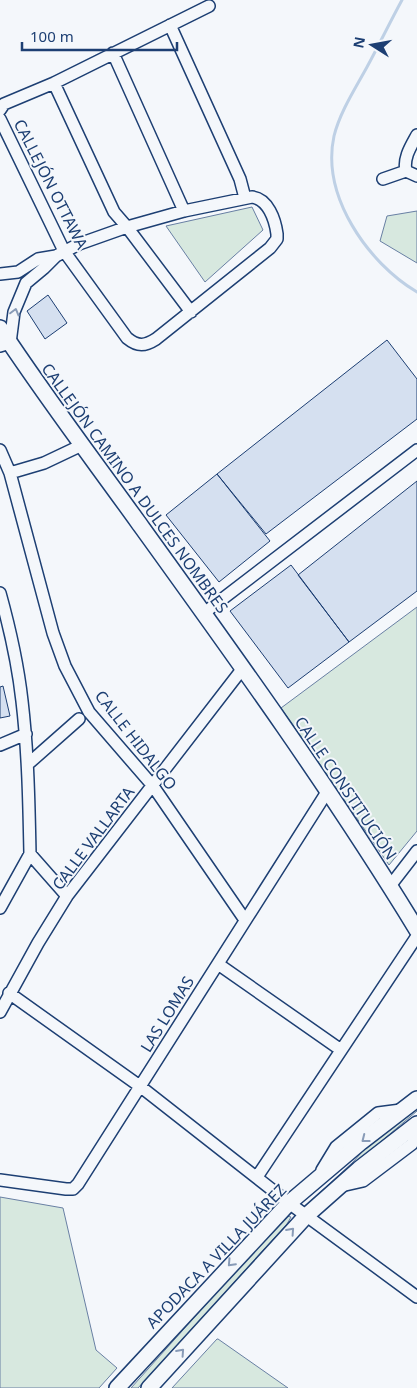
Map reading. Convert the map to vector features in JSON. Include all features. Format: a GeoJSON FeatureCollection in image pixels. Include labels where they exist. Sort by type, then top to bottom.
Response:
{"type":"FeatureCollection","features":[{"type":"Feature","properties":{"kind":"main road","name":"CALLEJÓN CAMINO A DULCES NOMBRES"},"geometry":{"type":"LineString","coordinates":[[0,328],[5,345],[82,445],[243,668]]}},
{"type":"Feature","properties":{"kind":"main road","name":"CALLE CONSTITUCIÓN"},"geometry":{"type":"LineString","coordinates":[[243,668],[390,886],[417,930]]}},
{"type":"Feature","properties":{"kind":"main road","name":"APODACA A VILLA JUÁREZ"},"geometry":{"type":"LineString","coordinates":[[117,1388],[289,1203],[361,1142],[417,1099]]}},
{"type":"Feature","properties":{"kind":"main road"},"geometry":{"type":"LineString","coordinates":[[149,1388],[306,1216],[339,1186],[417,1124]]}},
{"type":"Feature","properties":{"kind":"street","name":"CALLEJÓN OTTAWA"},"geometry":{"type":"LineString","coordinates":[[0,110],[4,104],[54,83],[209,6]]}},
{"type":"Feature","properties":{"kind":"street"},"geometry":{"type":"LineString","coordinates":[[0,274],[18,272],[38,259],[60,253],[127,227],[184,211],[245,198],[240,180],[170,25]]}},
{"type":"Feature","properties":{"kind":"street"},"geometry":{"type":"LineString","coordinates":[[113,53],[184,211]]}},
{"type":"Feature","properties":{"kind":"street"},"geometry":{"type":"LineString","coordinates":[[54,83],[114,212],[190,312]]}},
{"type":"Feature","properties":{"kind":"street","name":"CALLEJÓN OTTAWA"},"geometry":{"type":"LineString","coordinates":[[0,119],[60,253],[132,342],[143,345],[149,344],[270,248],[277,239],[277,234],[266,204],[257,198],[245,198]]}},
{"type":"Feature","properties":{"kind":"street"},"geometry":{"type":"LineString","coordinates":[[406,171],[404,165],[406,158],[417,135]]}},
{"type":"Feature","properties":{"kind":"street"},"geometry":{"type":"LineString","coordinates":[[383,179],[406,171],[417,176]]}},
{"type":"Feature","properties":{"kind":"street"},"geometry":{"type":"LineString","coordinates":[[5,345],[14,312],[26,283],[60,253]]}},
{"type":"Feature","properties":{"kind":"street"},"geometry":{"type":"LineString","coordinates":[[18,272],[26,283]]}},
{"type":"Feature","properties":{"kind":"street"},"geometry":{"type":"LineString","coordinates":[[10,472],[44,463],[82,445]]}},
{"type":"Feature","properties":{"kind":"street","name":"CALLE HIDALGO"},"geometry":{"type":"LineString","coordinates":[[0,450],[10,472],[53,632],[65,666],[89,712],[153,786],[245,920]]}},
{"type":"Feature","properties":{"kind":"street"},"geometry":{"type":"LineString","coordinates":[[204,613],[417,450]]}},
{"type":"Feature","properties":{"kind":"street"},"geometry":{"type":"LineString","coordinates":[[0,593],[4,620],[18,668],[26,734],[30,854],[0,908]]}},
{"type":"Feature","properties":{"kind":"street","name":"CALLE VALLARTA"},"geometry":{"type":"LineString","coordinates":[[0,1012],[38,943],[67,896],[243,668]]}},
{"type":"Feature","properties":{"kind":"street"},"geometry":{"type":"LineString","coordinates":[[28,764],[79,719]]}},
{"type":"Feature","properties":{"kind":"street"},"geometry":{"type":"LineString","coordinates":[[0,745],[26,734]]}},
{"type":"Feature","properties":{"kind":"street","name":"LAS LOMAS"},"geometry":{"type":"LineString","coordinates":[[0,1180],[66,1190],[73,1189],[78,1184],[327,792]]}},
{"type":"Feature","properties":{"kind":"street"},"geometry":{"type":"LineString","coordinates":[[390,886],[417,851]]}},
{"type":"Feature","properties":{"kind":"street"},"geometry":{"type":"LineString","coordinates":[[30,854],[67,896]]}},
{"type":"Feature","properties":{"kind":"street"},"geometry":{"type":"LineString","coordinates":[[257,1177],[417,936]]}},
{"type":"Feature","properties":{"kind":"street"},"geometry":{"type":"LineString","coordinates":[[218,964],[341,1050]]}},
{"type":"Feature","properties":{"kind":"street"},"geometry":{"type":"LineString","coordinates":[[10,993],[141,1087],[306,1216],[417,1297]]}},
{"type":"Feature","properties":{"kind":"street"},"geometry":{"type":"LineString","coordinates":[[339,1186],[363,1181],[412,1144],[417,1133]]}},
{"type":"Feature","properties":{"kind":"shaded area"},"geometry":{"type":"Polygon","coordinates":[[[252,207],[263,230],[205,282],[166,226],[252,207]]]}},
{"type":"Feature","properties":{"kind":"shaded area"},"geometry":{"type":"Polygon","coordinates":[[[417,211],[417,263],[380,241],[387,216],[417,211]]]}},
{"type":"Feature","properties":{"kind":"shaded area"},"geometry":{"type":"Polygon","coordinates":[[[417,607],[417,831],[389,865],[281,708],[417,607]]]}},
{"type":"Feature","properties":{"kind":"shaded area"},"geometry":{"type":"Polygon","coordinates":[[[417,1108],[417,1111],[312,1200],[353,1162],[370,1143],[417,1108]]]}},
{"type":"Feature","properties":{"kind":"shaded area"},"geometry":{"type":"Polygon","coordinates":[[[0,1197],[63,1208],[96,1350],[117,1368],[99,1388],[0,1388],[0,1197]]]}},
{"type":"Feature","properties":{"kind":"shaded area"},"geometry":{"type":"Polygon","coordinates":[[[287,1216],[291,1217],[287,1224],[138,1388],[131,1388],[243,1263],[287,1216]]]}},
{"type":"Feature","properties":{"kind":"shaded area"},"geometry":{"type":"Polygon","coordinates":[[[218,1339],[288,1388],[172,1388],[218,1339]]]}},
{"type":"Feature","properties":{"kind":"building"},"geometry":{"type":"Polygon","coordinates":[[[48,295],[67,323],[45,339],[27,311],[48,295]]]}},
{"type":"Feature","properties":{"kind":"building"},"geometry":{"type":"Polygon","coordinates":[[[387,340],[417,379],[417,419],[266,534],[217,474],[387,340]]]}},
{"type":"Feature","properties":{"kind":"building"},"geometry":{"type":"Polygon","coordinates":[[[217,474],[270,541],[219,582],[166,515],[217,474]]]}},
{"type":"Feature","properties":{"kind":"building"},"geometry":{"type":"Polygon","coordinates":[[[417,481],[417,591],[349,642],[298,575],[417,481]]]}},
{"type":"Feature","properties":{"kind":"building"},"geometry":{"type":"Polygon","coordinates":[[[291,565],[349,642],[288,688],[230,611],[291,565]]]}},
{"type":"Feature","properties":{"kind":"building"},"geometry":{"type":"Polygon","coordinates":[[[3,686],[10,716],[0,718],[0,687],[3,686]]]}},
{"type":"Feature","properties":{"kind":"waterway"},"geometry":{"type":"LineString","coordinates":[[402,0],[340,118],[334,136],[332,159],[335,182],[352,226],[382,264],[417,292]]}}]}
